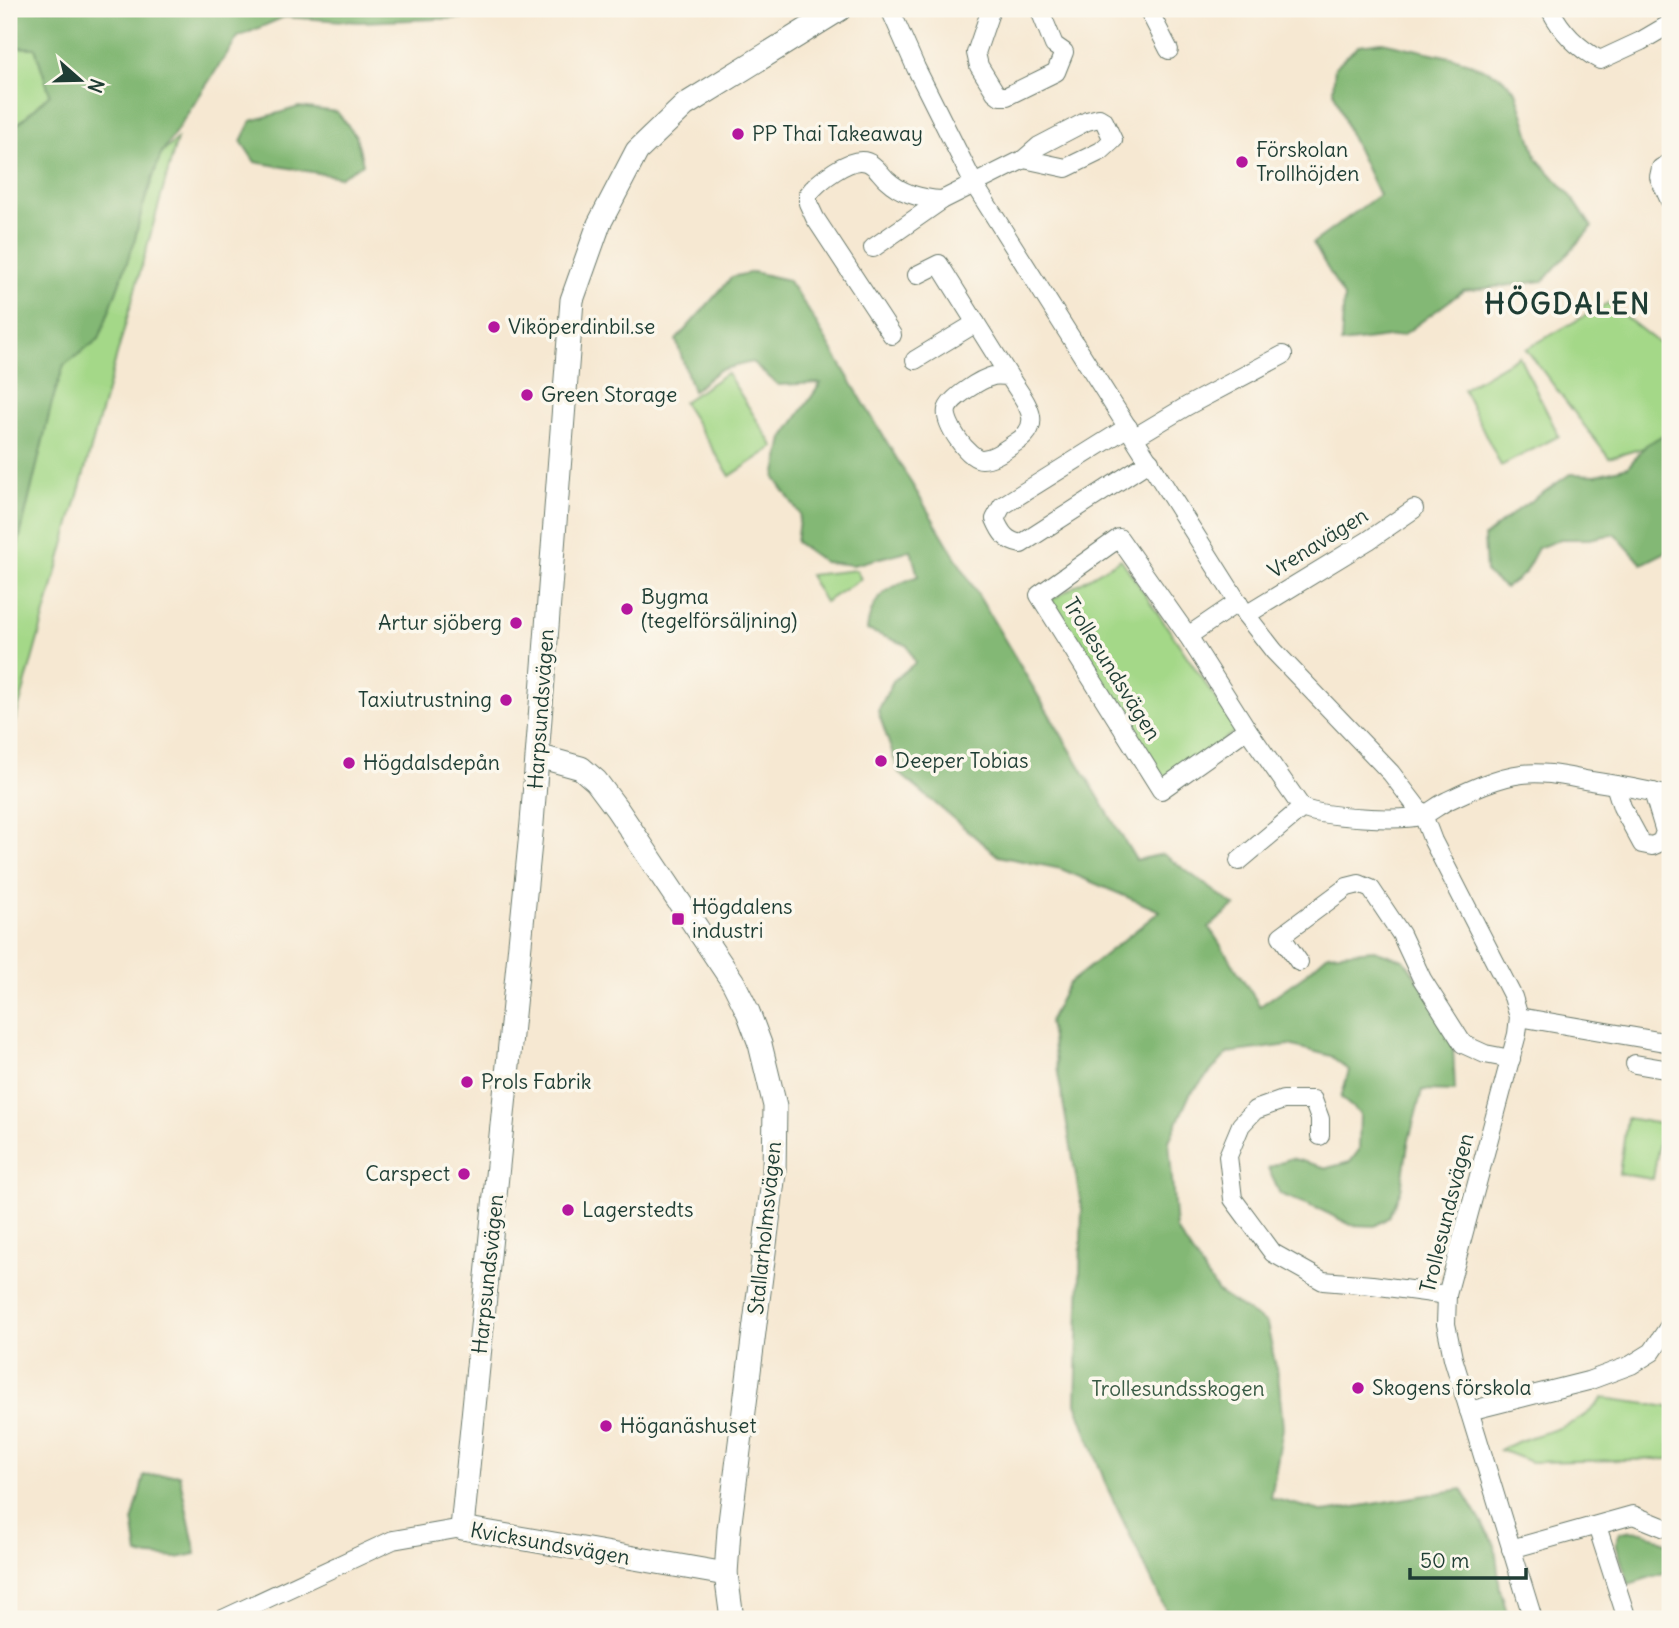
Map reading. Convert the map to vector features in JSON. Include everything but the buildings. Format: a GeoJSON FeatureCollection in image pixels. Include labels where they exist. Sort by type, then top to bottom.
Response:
{"type":"FeatureCollection","features":[{"type":"Feature","properties":{"kind":"street","name":"Harpsundsvägen"},"geometry":{"type":"LineString","coordinates":[[462,1528],[538,756],[572,300],[599,224],[637,151],[685,105],[840,9]]}},
{"type":"Feature","properties":{"kind":"street"},"geometry":{"type":"LineString","coordinates":[[890,9],[974,184],[1242,609],[1274,651],[1391,774],[1423,815],[1433,841],[1513,997],[1519,1017],[1670,1044]]}},
{"type":"Feature","properties":{"kind":"street"},"geometry":{"type":"LineString","coordinates":[[991,9],[976,53],[979,66],[995,92],[1000,96],[1007,96],[1056,72],[1064,52],[1054,45],[1041,13],[1042,9]]}},
{"type":"Feature","properties":{"kind":"street"},"geometry":{"type":"LineString","coordinates":[[1148,9],[1169,50]]}},
{"type":"Feature","properties":{"kind":"street"},"geometry":{"type":"LineString","coordinates":[[1550,9],[1572,41],[1600,60],[1607,59],[1670,24]]}},
{"type":"Feature","properties":{"kind":"street"},"geometry":{"type":"LineString","coordinates":[[873,248],[942,200],[1024,159]]}},
{"type":"Feature","properties":{"kind":"street"},"geometry":{"type":"LineString","coordinates":[[892,335],[816,218],[807,195],[819,183],[842,168],[857,160],[863,160],[873,165],[898,189],[925,199],[942,200]]}},
{"type":"Feature","properties":{"kind":"street"},"geometry":{"type":"LineString","coordinates":[[1670,163],[1661,168],[1659,177],[1670,201]]}},
{"type":"Feature","properties":{"kind":"street"},"geometry":{"type":"LineString","coordinates":[[918,275],[939,264],[1009,376],[1031,413],[1032,426],[1025,437],[998,454],[985,459],[976,458],[951,428],[946,416],[947,407],[973,385],[992,376],[1009,376]]}},
{"type":"Feature","properties":{"kind":"street"},"geometry":{"type":"LineString","coordinates":[[915,360],[976,323]]}},
{"type":"Feature","properties":{"kind":"street"},"geometry":{"type":"LineString","coordinates":[[1150,461],[1021,544],[1010,541],[1000,531],[995,519],[1002,506],[1132,432],[1283,355]]}},
{"type":"Feature","properties":{"kind":"street","name":"Vrenavägen"},"geometry":{"type":"LineString","coordinates":[[1242,609],[1389,527],[1414,509]]}},
{"type":"Feature","properties":{"kind":"street","name":"Trollesundsvägen"},"geometry":{"type":"LineString","coordinates":[[1247,729],[1161,790],[1039,595],[1119,538],[1188,636],[1247,729],[1302,808]]}},
{"type":"Feature","properties":{"kind":"street"},"geometry":{"type":"LineString","coordinates":[[1188,636],[1242,609]]}},
{"type":"Feature","properties":{"kind":"street","name":"Stallarholmsvägen"},"geometry":{"type":"LineString","coordinates":[[538,756],[582,768],[596,781],[617,809],[733,982],[760,1044],[775,1105],[774,1173],[729,1530],[726,1574],[732,1619]]}},
{"type":"Feature","properties":{"kind":"street"},"geometry":{"type":"LineString","coordinates":[[1239,861],[1302,808],[1314,814],[1401,817],[1423,815],[1491,782],[1520,774],[1541,772],[1615,785],[1662,794],[1665,832],[1661,842],[1652,846],[1642,844],[1622,807],[1615,785]]}},
{"type":"Feature","properties":{"kind":"street"},"geometry":{"type":"LineString","coordinates":[[1299,962],[1281,936],[1347,887],[1359,884],[1371,889],[1401,934],[1422,979],[1463,1044],[1485,1054],[1511,1059]]}},
{"type":"Feature","properties":{"kind":"street","name":"Trollesundsvägen"},"geometry":{"type":"LineString","coordinates":[[1519,1017],[1511,1059],[1447,1296],[1446,1324],[1453,1358],[1533,1619]]}},
{"type":"Feature","properties":{"kind":"street"},"geometry":{"type":"LineString","coordinates":[[1635,1064],[1670,1070]]}},
{"type":"Feature","properties":{"kind":"street"},"geometry":{"type":"LineString","coordinates":[[1320,1136],[1320,1119],[1313,1100],[1283,1100],[1255,1110],[1241,1125],[1228,1156],[1233,1199],[1273,1253],[1323,1281],[1372,1284],[1447,1296]]}},
{"type":"Feature","properties":{"kind":"street"},"geometry":{"type":"LineString","coordinates":[[1469,1411],[1588,1381],[1631,1365],[1652,1352],[1670,1325]]}},
{"type":"Feature","properties":{"kind":"street"},"geometry":{"type":"LineString","coordinates":[[1511,1549],[1633,1515],[1670,1530]]}},
{"type":"Feature","properties":{"kind":"street"},"geometry":{"type":"LineString","coordinates":[[1597,1526],[1627,1619]]}},
{"type":"Feature","properties":{"kind":"street","name":"Kvicksundsvägen"},"geometry":{"type":"LineString","coordinates":[[223,1619],[393,1540],[462,1528],[726,1574]]}},
{"type":"Feature","properties":{"kind":"green space"},"geometry":{"type":"Polygon","coordinates":[[[9,9],[574,9],[464,18],[359,22],[284,17],[238,37],[161,154],[142,209],[134,243],[99,339],[64,365],[52,402],[17,549],[9,608],[9,124],[18,124],[50,94],[35,48],[9,47],[9,9]]]}},
{"type":"Feature","properties":{"kind":"green space"},"geometry":{"type":"Polygon","coordinates":[[[1382,42],[1459,59],[1500,76],[1516,91],[1537,159],[1572,197],[1592,227],[1543,281],[1463,291],[1403,335],[1341,343],[1344,297],[1313,243],[1379,195],[1349,132],[1333,90],[1335,67],[1359,45],[1382,42]]]}},
{"type":"Feature","properties":{"kind":"green space"},"geometry":{"type":"Polygon","coordinates":[[[9,47],[35,48],[50,94],[18,124],[9,124],[9,47]]]}},
{"type":"Feature","properties":{"kind":"green space"},"geometry":{"type":"Polygon","coordinates":[[[299,107],[337,112],[356,136],[363,164],[340,177],[255,162],[241,141],[251,121],[299,107]]]}},
{"type":"Feature","properties":{"kind":"green space"},"geometry":{"type":"Polygon","coordinates":[[[177,139],[9,743],[9,608],[17,549],[52,402],[64,365],[99,339],[134,243],[142,209],[161,154],[177,139]]]}},
{"type":"Feature","properties":{"kind":"green space","name":"Trollesundsskogen"},"geometry":{"type":"Polygon","coordinates":[[[753,272],[788,280],[807,308],[1136,860],[1163,854],[1235,906],[1209,927],[1260,1006],[1303,976],[1328,954],[1374,950],[1404,960],[1438,1008],[1453,1046],[1455,1091],[1422,1090],[1408,1144],[1401,1190],[1389,1217],[1375,1226],[1351,1225],[1280,1194],[1268,1168],[1291,1158],[1327,1168],[1350,1162],[1359,1150],[1360,1114],[1341,1098],[1349,1070],[1331,1056],[1289,1045],[1228,1053],[1190,1094],[1169,1141],[1176,1229],[1218,1292],[1267,1324],[1279,1383],[1283,1428],[1271,1498],[1325,1512],[1462,1489],[1495,1545],[1500,1589],[1509,1619],[1170,1619],[1106,1485],[1076,1403],[1082,1210],[1049,1022],[1068,984],[1160,911],[1061,869],[998,856],[899,773],[878,711],[893,681],[915,663],[907,645],[867,630],[872,608],[883,594],[918,576],[911,550],[853,565],[824,562],[796,542],[800,514],[775,478],[783,438],[821,383],[778,385],[752,362],[719,370],[693,391],[676,340],[732,277],[753,272]]]}},
{"type":"Feature","properties":{"kind":"green space"},"geometry":{"type":"Polygon","coordinates":[[[1608,303],[1670,352],[1670,440],[1609,458],[1526,349],[1608,303]]]}},
{"type":"Feature","properties":{"kind":"green space"},"geometry":{"type":"Polygon","coordinates":[[[1519,356],[1559,436],[1501,466],[1463,389],[1519,356]]]}},
{"type":"Feature","properties":{"kind":"green space"},"geometry":{"type":"Polygon","coordinates":[[[727,373],[774,447],[730,476],[683,402],[727,373]]]}},
{"type":"Feature","properties":{"kind":"green space"},"geometry":{"type":"Polygon","coordinates":[[[1670,431],[1670,550],[1642,564],[1615,534],[1589,539],[1561,539],[1538,548],[1524,574],[1505,588],[1486,573],[1484,537],[1515,512],[1570,474],[1596,475],[1628,467],[1646,445],[1670,431]]]}},
{"type":"Feature","properties":{"kind":"green space"},"geometry":{"type":"Polygon","coordinates":[[[1121,559],[1237,730],[1161,785],[1051,600],[1121,559]]]}},
{"type":"Feature","properties":{"kind":"green space"},"geometry":{"type":"Polygon","coordinates":[[[856,570],[861,579],[825,602],[809,575],[856,570]]]}},
{"type":"Feature","properties":{"kind":"green space"},"geometry":{"type":"Polygon","coordinates":[[[1627,1118],[1662,1124],[1653,1179],[1619,1174],[1627,1118]]]}},
{"type":"Feature","properties":{"kind":"green space"},"geometry":{"type":"Polygon","coordinates":[[[1603,1398],[1670,1407],[1670,1459],[1531,1462],[1500,1450],[1567,1425],[1592,1410],[1603,1398]]]}},
{"type":"Feature","properties":{"kind":"green space"},"geometry":{"type":"Polygon","coordinates":[[[179,1474],[196,1554],[177,1558],[138,1555],[133,1519],[144,1476],[179,1474]]]}},
{"type":"Feature","properties":{"kind":"green space"},"geometry":{"type":"Polygon","coordinates":[[[1643,1532],[1670,1544],[1670,1571],[1629,1584],[1616,1544],[1619,1533],[1643,1532]]]}},
{"type":"Feature","properties":{"kind":"place","name":"PP Thai Takeaway"},"geometry":{"type":"Point","coordinates":[738,134]}},
{"type":"Feature","properties":{"kind":"place","name":"Förskolan Trollhöjden"},"geometry":{"type":"Point","coordinates":[1242,162]}},
{"type":"Feature","properties":{"kind":"place","name":"Viköperdinbil.se"},"geometry":{"type":"Point","coordinates":[494,327]}},
{"type":"Feature","properties":{"kind":"place","name":"Green Storage"},"geometry":{"type":"Point","coordinates":[527,395]}},
{"type":"Feature","properties":{"kind":"place","name":"Bygma (tegelförsäljning)"},"geometry":{"type":"Point","coordinates":[627,609]}},
{"type":"Feature","properties":{"kind":"place","name":"Artur sjöberg"},"geometry":{"type":"Point","coordinates":[516,623]}},
{"type":"Feature","properties":{"kind":"place","name":"Taxiutrustning"},"geometry":{"type":"Point","coordinates":[506,700]}},
{"type":"Feature","properties":{"kind":"place","name":"Deeper Tobias"},"geometry":{"type":"Point","coordinates":[881,761]}},
{"type":"Feature","properties":{"kind":"place","name":"Högdalsdepån"},"geometry":{"type":"Point","coordinates":[349,763]}},
{"type":"Feature","properties":{"kind":"place","name":"Högdalens industri"},"geometry":{"type":"Point","coordinates":[678,919]}},
{"type":"Feature","properties":{"kind":"place","name":"Prols Fabrik"},"geometry":{"type":"Point","coordinates":[467,1082]}},
{"type":"Feature","properties":{"kind":"place","name":"Carspect"},"geometry":{"type":"Point","coordinates":[464,1174]}},
{"type":"Feature","properties":{"kind":"place","name":"Lagerstedts"},"geometry":{"type":"Point","coordinates":[568,1210]}},
{"type":"Feature","properties":{"kind":"place","name":"Skogens förskola"},"geometry":{"type":"Point","coordinates":[1358,1388]}},
{"type":"Feature","properties":{"kind":"place","name":"Höganäshuset"},"geometry":{"type":"Point","coordinates":[606,1426]}},
{"type":"Feature","properties":{"kind":"district","name":"HÖGDALEN"},"geometry":{"type":"Point","coordinates":[1568,304]}}]}
